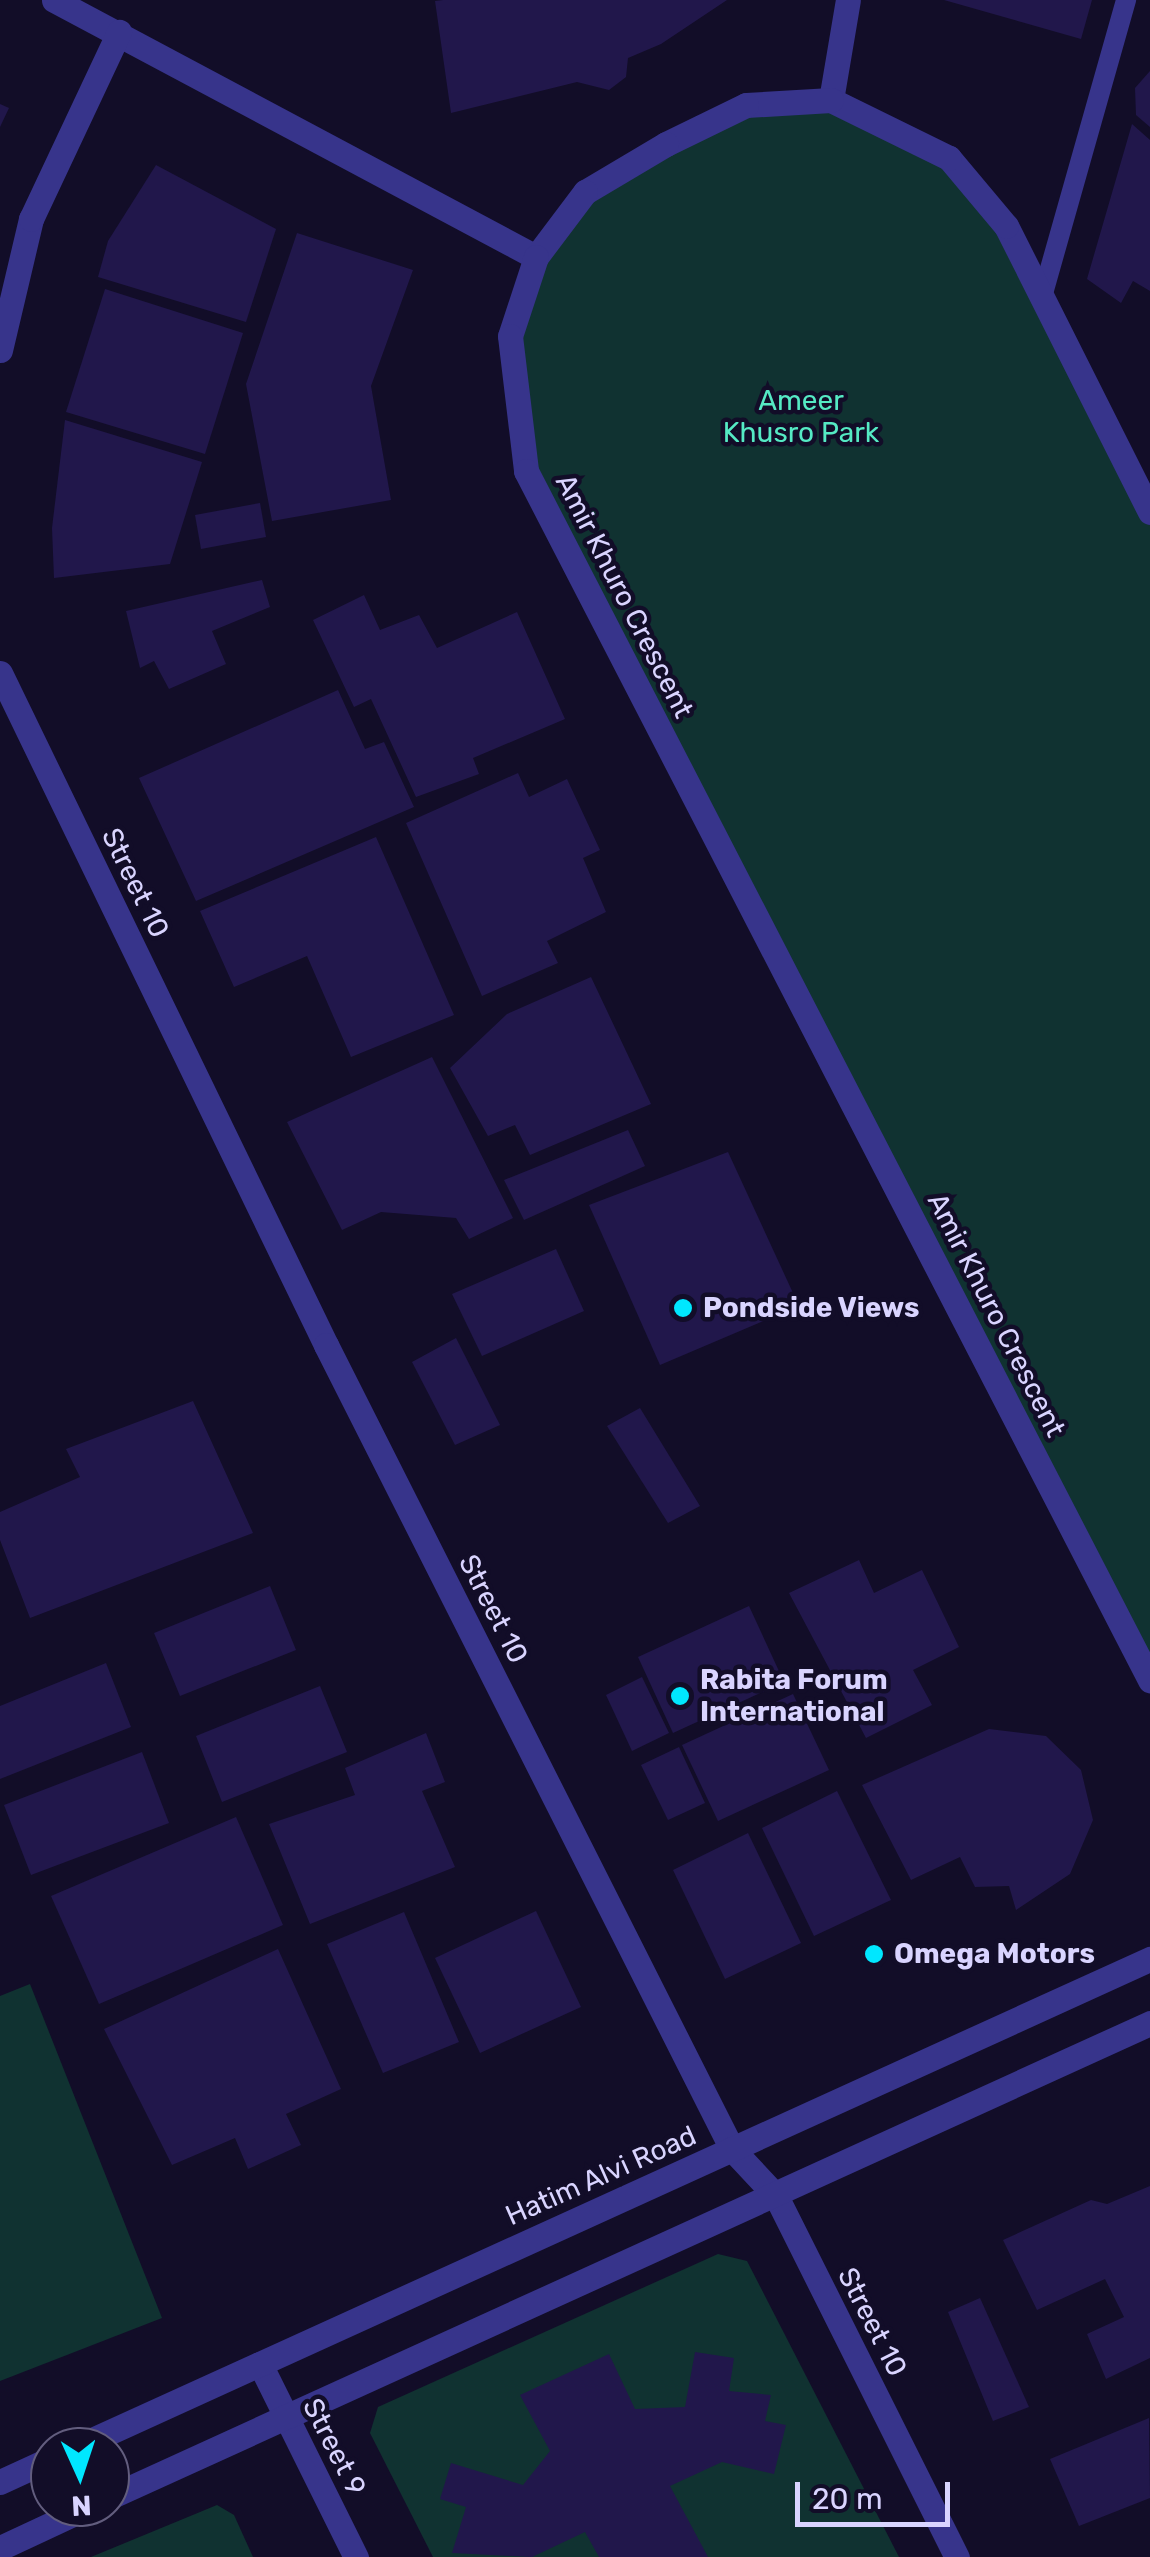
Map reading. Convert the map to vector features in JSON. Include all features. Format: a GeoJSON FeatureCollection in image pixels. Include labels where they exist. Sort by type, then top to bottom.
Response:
{"type":"FeatureCollection","features":[{"type":"Feature","properties":{"kind":"street"},"geometry":{"type":"LineString","coordinates":[[54,0],[536,257]]}},
{"type":"Feature","properties":{"kind":"street"},"geometry":{"type":"LineString","coordinates":[[832,100],[848,0]]}},
{"type":"Feature","properties":{"kind":"street"},"geometry":{"type":"LineString","coordinates":[[0,350],[31,220],[119,32]]}},
{"type":"Feature","properties":{"kind":"street","name":"Amir Khuro Crescent"},"geometry":{"type":"LineString","coordinates":[[1150,512],[1006,226],[949,158],[832,100],[746,105],[666,144],[585,192],[536,257],[510,336],[526,471],[1150,1680]]}},
{"type":"Feature","properties":{"kind":"street","name":"Street 10"},"geometry":{"type":"LineString","coordinates":[[0,673],[326,1346],[732,2149],[776,2196],[957,2557]]}},
{"type":"Feature","properties":{"kind":"street","name":"Hatim Alvi Road"},"geometry":{"type":"LineString","coordinates":[[122,2427],[1150,1959]]}},
{"type":"Feature","properties":{"kind":"street"},"geometry":{"type":"LineString","coordinates":[[130,2488],[1150,2023]]}},
{"type":"Feature","properties":{"kind":"street","name":"Street 9"},"geometry":{"type":"LineString","coordinates":[[260,2364],[356,2557]]}},
{"type":"Feature","properties":{"kind":"street"},"geometry":{"type":"LineString","coordinates":[[0,2482],[30,2469]]}},
{"type":"Feature","properties":{"kind":"street"},"geometry":{"type":"LineString","coordinates":[[0,2548],[45,2527]]}},
{"type":"Feature","properties":{"kind":"lane"},"geometry":{"type":"LineString","coordinates":[[1042,297],[1126,0]]}},
{"type":"Feature","properties":{"kind":"green space","name":"Ameer Khusro Park"},"geometry":{"type":"Polygon","coordinates":[[[746,105],[837,107],[949,158],[1006,226],[1150,511],[1150,1680],[526,471],[510,336],[536,257],[585,192],[746,105]]]}},
{"type":"Feature","properties":{"kind":"green space"},"geometry":{"type":"Polygon","coordinates":[[[30,1984],[162,2318],[0,2381],[0,1996],[30,1984]]]}},
{"type":"Feature","properties":{"kind":"green space"},"geometry":{"type":"Polygon","coordinates":[[[718,2254],[747,2261],[899,2557],[433,2557],[370,2433],[378,2407],[718,2254]]]}},
{"type":"Feature","properties":{"kind":"green space"},"geometry":{"type":"Polygon","coordinates":[[[217,2505],[234,2515],[253,2557],[91,2557],[217,2505]]]}},
{"type":"Feature","properties":{"kind":"building"},"geometry":{"type":"Polygon","coordinates":[[[727,0],[661,44],[628,58],[626,77],[609,90],[577,82],[451,113],[435,1],[727,0]]]}},
{"type":"Feature","properties":{"kind":"building"},"geometry":{"type":"Polygon","coordinates":[[[944,0],[1092,0],[1081,39],[944,0]]]}},
{"type":"Feature","properties":{"kind":"building"},"geometry":{"type":"Polygon","coordinates":[[[1150,71],[1150,127],[1136,115],[1135,88],[1150,71]]]}},
{"type":"Feature","properties":{"kind":"building"},"geometry":{"type":"Polygon","coordinates":[[[0,104],[9,108],[0,127],[0,104]]]}},
{"type":"Feature","properties":{"kind":"building"},"geometry":{"type":"Polygon","coordinates":[[[1132,124],[1150,140],[1150,291],[1133,281],[1121,303],[1087,279],[1132,124]]]}},
{"type":"Feature","properties":{"kind":"building"},"geometry":{"type":"Polygon","coordinates":[[[156,165],[276,229],[246,322],[98,277],[108,241],[156,165]]]}},
{"type":"Feature","properties":{"kind":"building"},"geometry":{"type":"Polygon","coordinates":[[[297,233],[413,270],[371,386],[391,500],[272,521],[246,384],[297,233]]]}},
{"type":"Feature","properties":{"kind":"building"},"geometry":{"type":"Polygon","coordinates":[[[105,289],[243,333],[205,454],[66,412],[105,289]]]}},
{"type":"Feature","properties":{"kind":"building"},"geometry":{"type":"Polygon","coordinates":[[[65,420],[202,462],[170,564],[54,578],[52,528],[65,420]]]}},
{"type":"Feature","properties":{"kind":"building"},"geometry":{"type":"Polygon","coordinates":[[[260,503],[266,537],[201,549],[195,515],[260,503]]]}},
{"type":"Feature","properties":{"kind":"building"},"geometry":{"type":"Polygon","coordinates":[[[262,580],[270,607],[212,631],[226,664],[169,689],[154,661],[140,668],[126,611],[262,580]]]}},
{"type":"Feature","properties":{"kind":"building"},"geometry":{"type":"Polygon","coordinates":[[[364,595],[380,630],[419,615],[437,648],[517,612],[565,719],[473,758],[479,774],[416,797],[371,699],[354,707],[313,620],[364,595]]]}},
{"type":"Feature","properties":{"kind":"building"},"geometry":{"type":"Polygon","coordinates":[[[338,690],[365,749],[384,742],[414,807],[196,901],[139,778],[338,690]]]}},
{"type":"Feature","properties":{"kind":"building"},"geometry":{"type":"Polygon","coordinates":[[[518,773],[529,797],[567,779],[600,850],[583,858],[606,912],[547,941],[558,963],[482,996],[406,823],[518,773]]]}},
{"type":"Feature","properties":{"kind":"building"},"geometry":{"type":"Polygon","coordinates":[[[376,837],[454,1015],[351,1057],[307,956],[234,987],[200,911],[376,837]]]}},
{"type":"Feature","properties":{"kind":"building"},"geometry":{"type":"Polygon","coordinates":[[[591,977],[651,1104],[530,1155],[515,1125],[488,1136],[450,1068],[507,1014],[591,977]]]}},
{"type":"Feature","properties":{"kind":"building"},"geometry":{"type":"Polygon","coordinates":[[[432,1057],[513,1218],[469,1239],[456,1218],[381,1212],[342,1230],[287,1122],[432,1057]]]}},
{"type":"Feature","properties":{"kind":"building"},"geometry":{"type":"Polygon","coordinates":[[[628,1130],[645,1166],[524,1220],[504,1180],[628,1130]]]}},
{"type":"Feature","properties":{"kind":"building"},"geometry":{"type":"Polygon","coordinates":[[[728,1152],[799,1306],[660,1365],[589,1205],[728,1152]]]}},
{"type":"Feature","properties":{"kind":"building"},"geometry":{"type":"Polygon","coordinates":[[[556,1249],[584,1311],[482,1356],[452,1294],[556,1249]]]}},
{"type":"Feature","properties":{"kind":"building"},"geometry":{"type":"Polygon","coordinates":[[[456,1338],[500,1425],[455,1445],[412,1362],[456,1338]]]}},
{"type":"Feature","properties":{"kind":"building"},"geometry":{"type":"Polygon","coordinates":[[[193,1401],[253,1533],[30,1618],[0,1540],[0,1512],[80,1477],[66,1449],[193,1401]]]}},
{"type":"Feature","properties":{"kind":"building"},"geometry":{"type":"Polygon","coordinates":[[[640,1408],[700,1506],[668,1523],[607,1426],[640,1408]]]}},
{"type":"Feature","properties":{"kind":"building"},"geometry":{"type":"Polygon","coordinates":[[[859,1560],[874,1593],[922,1570],[959,1647],[913,1670],[932,1705],[866,1738],[789,1593],[859,1560]]]}},
{"type":"Feature","properties":{"kind":"building"},"geometry":{"type":"Polygon","coordinates":[[[270,1586],[296,1650],[180,1696],[154,1633],[270,1586]]]}},
{"type":"Feature","properties":{"kind":"building"},"geometry":{"type":"Polygon","coordinates":[[[749,1606],[784,1682],[673,1733],[638,1657],[749,1606]]]}},
{"type":"Feature","properties":{"kind":"building"},"geometry":{"type":"Polygon","coordinates":[[[106,1663],[131,1727],[0,1779],[0,1706],[106,1663]]]}},
{"type":"Feature","properties":{"kind":"building"},"geometry":{"type":"Polygon","coordinates":[[[642,1677],[669,1733],[632,1751],[606,1695],[642,1677]]]}},
{"type":"Feature","properties":{"kind":"building"},"geometry":{"type":"Polygon","coordinates":[[[320,1686],[347,1752],[222,1802],[196,1736],[320,1686]]]}},
{"type":"Feature","properties":{"kind":"building"},"geometry":{"type":"Polygon","coordinates":[[[793,1694],[829,1770],[718,1821],[682,1745],[793,1694]]]}},
{"type":"Feature","properties":{"kind":"building"},"geometry":{"type":"Polygon","coordinates":[[[989,1729],[1046,1736],[1081,1770],[1093,1820],[1070,1874],[1016,1910],[1009,1886],[975,1887],[960,1857],[911,1880],[862,1785],[989,1729]]]}},
{"type":"Feature","properties":{"kind":"building"},"geometry":{"type":"Polygon","coordinates":[[[426,1733],[445,1782],[422,1791],[455,1867],[310,1924],[269,1824],[355,1795],[345,1768],[426,1733]]]}},
{"type":"Feature","properties":{"kind":"building"},"geometry":{"type":"Polygon","coordinates":[[[679,1747],[705,1803],[668,1820],[641,1765],[679,1747]]]}},
{"type":"Feature","properties":{"kind":"building"},"geometry":{"type":"Polygon","coordinates":[[[142,1752],[169,1823],[31,1875],[4,1805],[142,1752]]]}},
{"type":"Feature","properties":{"kind":"building"},"geometry":{"type":"Polygon","coordinates":[[[837,1791],[891,1900],[814,1936],[762,1828],[837,1791]]]}},
{"type":"Feature","properties":{"kind":"building"},"geometry":{"type":"Polygon","coordinates":[[[236,1817],[283,1925],[99,2004],[51,1896],[236,1817]]]}},
{"type":"Feature","properties":{"kind":"building"},"geometry":{"type":"Polygon","coordinates":[[[748,1833],[801,1943],[725,1979],[673,1870],[748,1833]]]}},
{"type":"Feature","properties":{"kind":"building"},"geometry":{"type":"Polygon","coordinates":[[[536,1911],[581,2007],[480,2053],[435,1958],[536,1911]]]}},
{"type":"Feature","properties":{"kind":"building"},"geometry":{"type":"Polygon","coordinates":[[[404,1912],[459,2042],[383,2073],[327,1944],[404,1912]]]}},
{"type":"Feature","properties":{"kind":"building"},"geometry":{"type":"Polygon","coordinates":[[[278,1949],[341,2089],[286,2114],[301,2145],[248,2169],[235,2138],[172,2165],[104,2029],[278,1949]]]}},
{"type":"Feature","properties":{"kind":"building"},"geometry":{"type":"Polygon","coordinates":[[[1150,2186],[1150,2358],[1106,2379],[1087,2334],[1124,2317],[1105,2279],[1037,2310],[1003,2240],[1091,2200],[1107,2204],[1150,2186]]]}},
{"type":"Feature","properties":{"kind":"building"},"geometry":{"type":"Polygon","coordinates":[[[980,2298],[1029,2407],[993,2421],[948,2312],[980,2298]]]}},
{"type":"Feature","properties":{"kind":"building"},"geometry":{"type":"Polygon","coordinates":[[[695,2352],[734,2358],[729,2391],[771,2395],[765,2421],[786,2425],[774,2474],[722,2462],[670,2486],[708,2557],[599,2557],[585,2532],[532,2557],[452,2553],[466,2507],[440,2499],[451,2463],[523,2485],[550,2451],[520,2395],[609,2354],[635,2409],[685,2407],[695,2352]]]}},
{"type":"Feature","properties":{"kind":"building"},"geometry":{"type":"Polygon","coordinates":[[[1149,2418],[1150,2498],[1079,2526],[1050,2459],[1149,2418]]]}},
{"type":"Feature","properties":{"kind":"place","name":"Pondside Views"},"geometry":{"type":"Point","coordinates":[683,1308]}},
{"type":"Feature","properties":{"kind":"place","name":"Rabita Forum International"},"geometry":{"type":"Point","coordinates":[680,1696]}},
{"type":"Feature","properties":{"kind":"place","name":"Omega Motors"},"geometry":{"type":"Point","coordinates":[874,1954]}}]}
